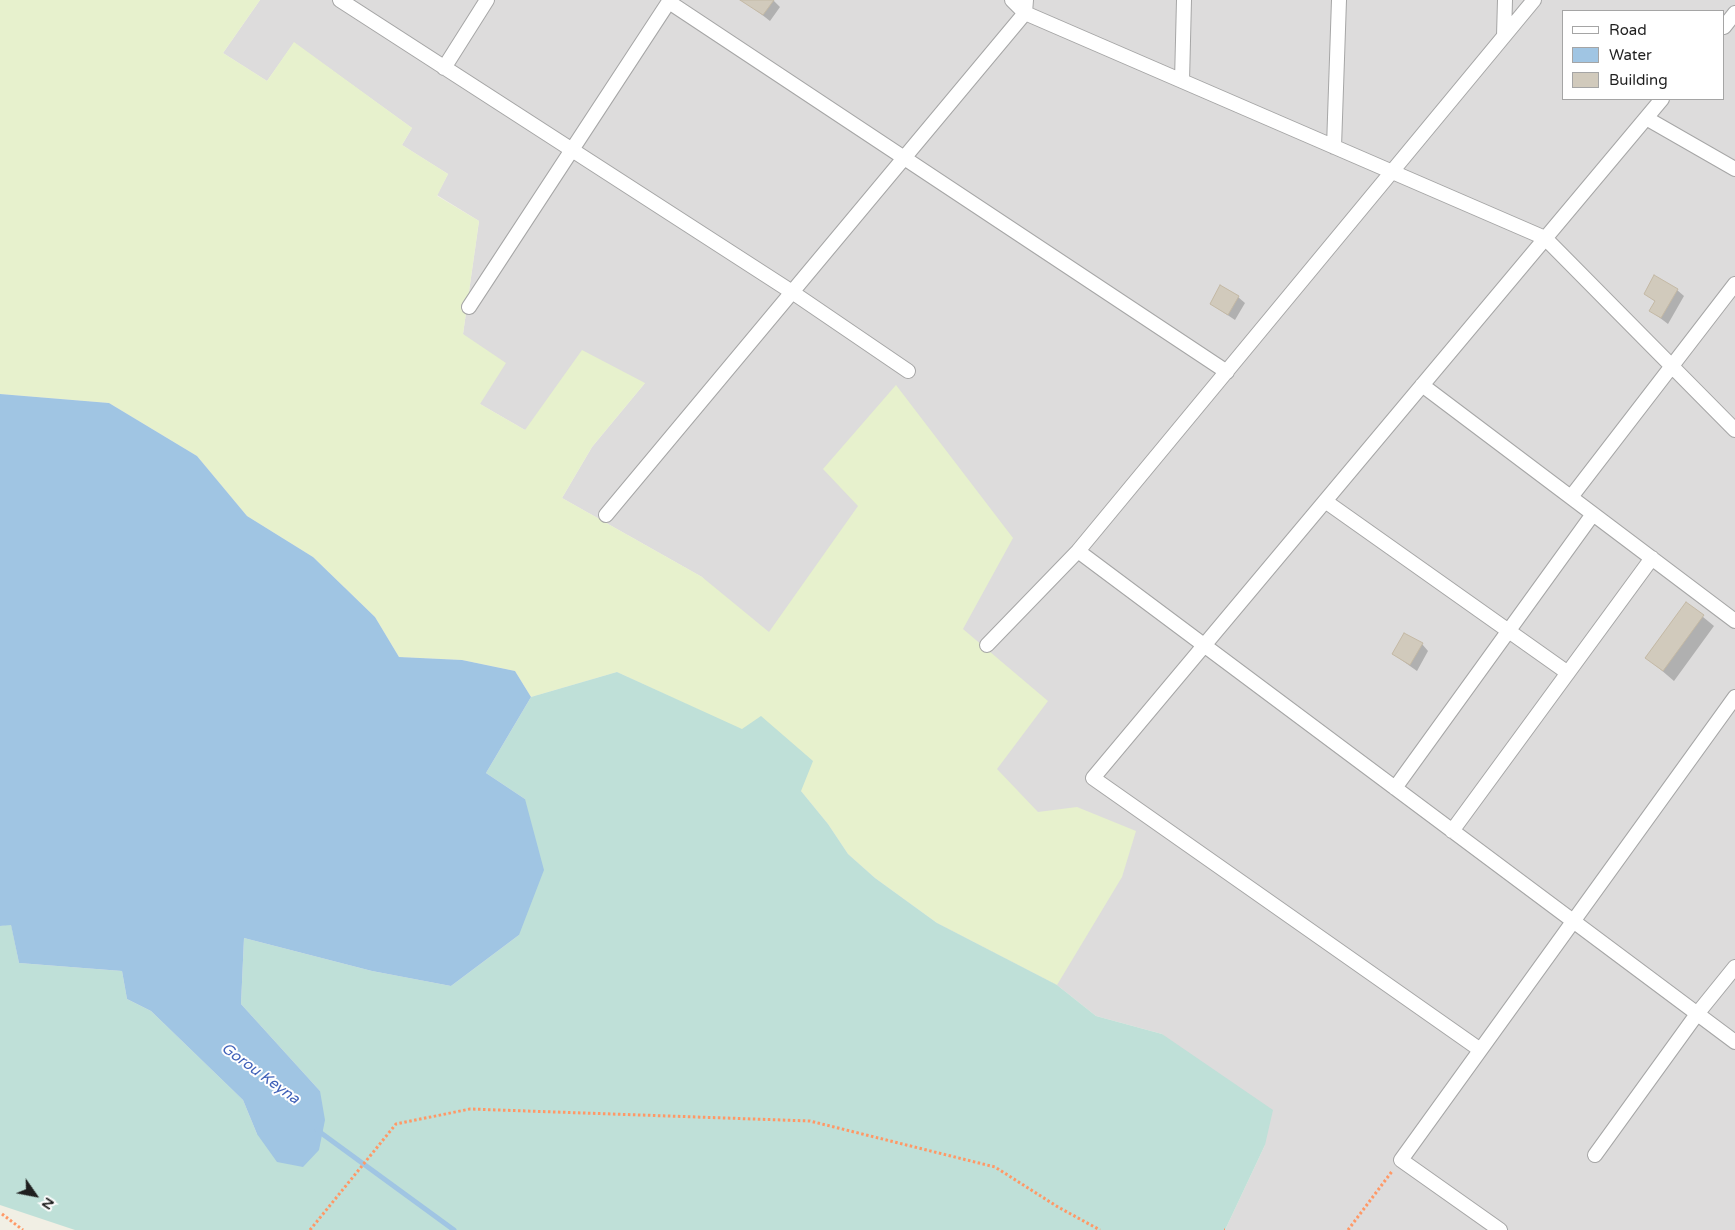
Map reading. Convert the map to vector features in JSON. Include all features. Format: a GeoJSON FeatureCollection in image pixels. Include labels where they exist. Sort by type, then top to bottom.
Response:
{"type":"FeatureCollection","features":[{"type":"Feature","properties":{"kind":"street"},"geometry":{"type":"LineString","coordinates":[[340,0],[792,292],[908,371]]}},
{"type":"Feature","properties":{"kind":"street"},"geometry":{"type":"LineString","coordinates":[[444,68],[487,0]]}},
{"type":"Feature","properties":{"kind":"street"},"geometry":{"type":"LineString","coordinates":[[1012,0],[1182,81],[1545,238],[1735,430]]}},
{"type":"Feature","properties":{"kind":"street"},"geometry":{"type":"LineString","coordinates":[[1182,81],[1184,0]]}},
{"type":"Feature","properties":{"kind":"street"},"geometry":{"type":"LineString","coordinates":[[1334,147],[1339,0]]}},
{"type":"Feature","properties":{"kind":"street"},"geometry":{"type":"LineString","coordinates":[[1504,36],[1505,0]]}},
{"type":"Feature","properties":{"kind":"street"},"geometry":{"type":"LineString","coordinates":[[987,645],[1078,552],[1534,0]]}},
{"type":"Feature","properties":{"kind":"street"},"geometry":{"type":"LineString","coordinates":[[469,307],[670,1],[1227,372]]}},
{"type":"Feature","properties":{"kind":"street"},"geometry":{"type":"LineString","coordinates":[[606,515],[904,158],[1025,7]]}},
{"type":"Feature","properties":{"kind":"street"},"geometry":{"type":"LineString","coordinates":[[1725,26],[1735,13]]}},
{"type":"Feature","properties":{"kind":"street"},"geometry":{"type":"LineString","coordinates":[[1479,1049],[1093,778],[1661,100]]}},
{"type":"Feature","properties":{"kind":"street"},"geometry":{"type":"LineString","coordinates":[[1646,118],[1735,169]]}},
{"type":"Feature","properties":{"kind":"street"},"geometry":{"type":"LineString","coordinates":[[1570,497],[1735,284]]}},
{"type":"Feature","properties":{"kind":"street"},"geometry":{"type":"LineString","coordinates":[[1422,385],[1735,621]]}},
{"type":"Feature","properties":{"kind":"street"},"geometry":{"type":"LineString","coordinates":[[1325,501],[1568,673]]}},
{"type":"Feature","properties":{"kind":"street"},"geometry":{"type":"LineString","coordinates":[[1395,788],[1593,514]]}},
{"type":"Feature","properties":{"kind":"street"},"geometry":{"type":"LineString","coordinates":[[1078,552],[1735,1042]]}},
{"type":"Feature","properties":{"kind":"street"},"geometry":{"type":"LineString","coordinates":[[1452,831],[1652,558]]}},
{"type":"Feature","properties":{"kind":"street"},"geometry":{"type":"LineString","coordinates":[[1500,1230],[1401,1160],[1479,1049],[1735,697]]}},
{"type":"Feature","properties":{"kind":"street"},"geometry":{"type":"LineString","coordinates":[[1595,1155],[1697,1014],[1735,967]]}},
{"type":"Feature","properties":{"kind":"path"},"geometry":{"type":"LineString","coordinates":[[310,1230],[396,1124],[470,1109],[810,1121],[995,1167],[1058,1207],[1100,1230]]}},
{"type":"Feature","properties":{"kind":"path"},"geometry":{"type":"LineString","coordinates":[[1348,1230],[1401,1160]]}},
{"type":"Feature","properties":{"kind":"path"},"geometry":{"type":"LineString","coordinates":[[2,1214],[23,1230]]}},
{"type":"Feature","properties":{"kind":"shaded area"},"geometry":{"type":"Polygon","coordinates":[[[260,0],[1735,0],[1735,1230],[1225,1230],[1265,1145],[1162,1034],[1096,1016],[1057,985],[937,923],[702,577],[562,498],[592,447],[645,383],[525,430],[480,404],[463,334],[479,221],[437,195],[448,174],[402,145],[412,128],[294,43],[267,81],[223,53],[260,0]]]}},
{"type":"Feature","properties":{"kind":"shaded area"},"geometry":{"type":"Polygon","coordinates":[[[617,672],[742,729],[761,716],[813,761],[801,791],[828,824],[848,854],[875,878],[937,923],[1057,985],[1096,1016],[1162,1034],[1273,1110],[1265,1145],[1225,1230],[75,1230],[0,1205],[0,926],[11,924],[19,963],[122,971],[127,999],[151,1011],[243,1100],[257,1134],[320,1091],[241,1004],[244,938],[372,971],[451,986],[519,935],[525,799],[486,773],[531,697],[617,672]]]}},
{"type":"Feature","properties":{"kind":"green space"},"geometry":{"type":"Polygon","coordinates":[[[0,0],[260,0],[223,53],[267,81],[294,42],[412,128],[402,145],[448,174],[437,196],[479,221],[463,334],[506,363],[480,404],[525,430],[582,350],[645,383],[592,447],[562,498],[702,577],[769,632],[858,506],[823,469],[896,385],[1013,538],[963,629],[1048,701],[997,769],[1038,812],[1077,807],[1136,831],[1122,877],[1057,985],[937,923],[875,878],[848,854],[828,824],[801,791],[742,730],[617,672],[531,697],[515,671],[462,660],[399,657],[375,617],[313,557],[247,516],[197,456],[109,403],[0,394],[0,0]]]}},
{"type":"Feature","properties":{"kind":"water"},"geometry":{"type":"Polygon","coordinates":[[[0,394],[109,403],[197,456],[247,516],[313,557],[375,617],[399,657],[462,660],[515,671],[531,697],[486,773],[525,799],[544,870],[519,935],[451,986],[372,971],[244,938],[241,1004],[320,1091],[325,1120],[319,1150],[303,1167],[277,1162],[257,1134],[243,1100],[151,1011],[127,999],[122,971],[19,963],[11,925],[0,926],[0,394]]]}},
{"type":"Feature","properties":{"kind":"building"},"geometry":{"type":"Polygon","coordinates":[[[740,0],[774,0],[763,15],[740,0]]]}},
{"type":"Feature","properties":{"kind":"building"},"geometry":{"type":"Polygon","coordinates":[[[1654,275],[1678,289],[1661,318],[1649,311],[1655,301],[1644,294],[1654,275]]]}},
{"type":"Feature","properties":{"kind":"building"},"geometry":{"type":"Polygon","coordinates":[[[1220,285],[1239,296],[1228,315],[1210,304],[1220,285]]]}},
{"type":"Feature","properties":{"kind":"building"},"geometry":{"type":"Polygon","coordinates":[[[1686,602],[1704,615],[1663,671],[1645,658],[1686,602]]]}},
{"type":"Feature","properties":{"kind":"building"},"geometry":{"type":"Polygon","coordinates":[[[1404,633],[1423,643],[1410,665],[1392,654],[1404,633]]]}},
{"type":"Feature","properties":{"kind":"waterway","name":"Gorou Keyna"},"geometry":{"type":"LineString","coordinates":[[317,1130],[454,1230]]}}]}
